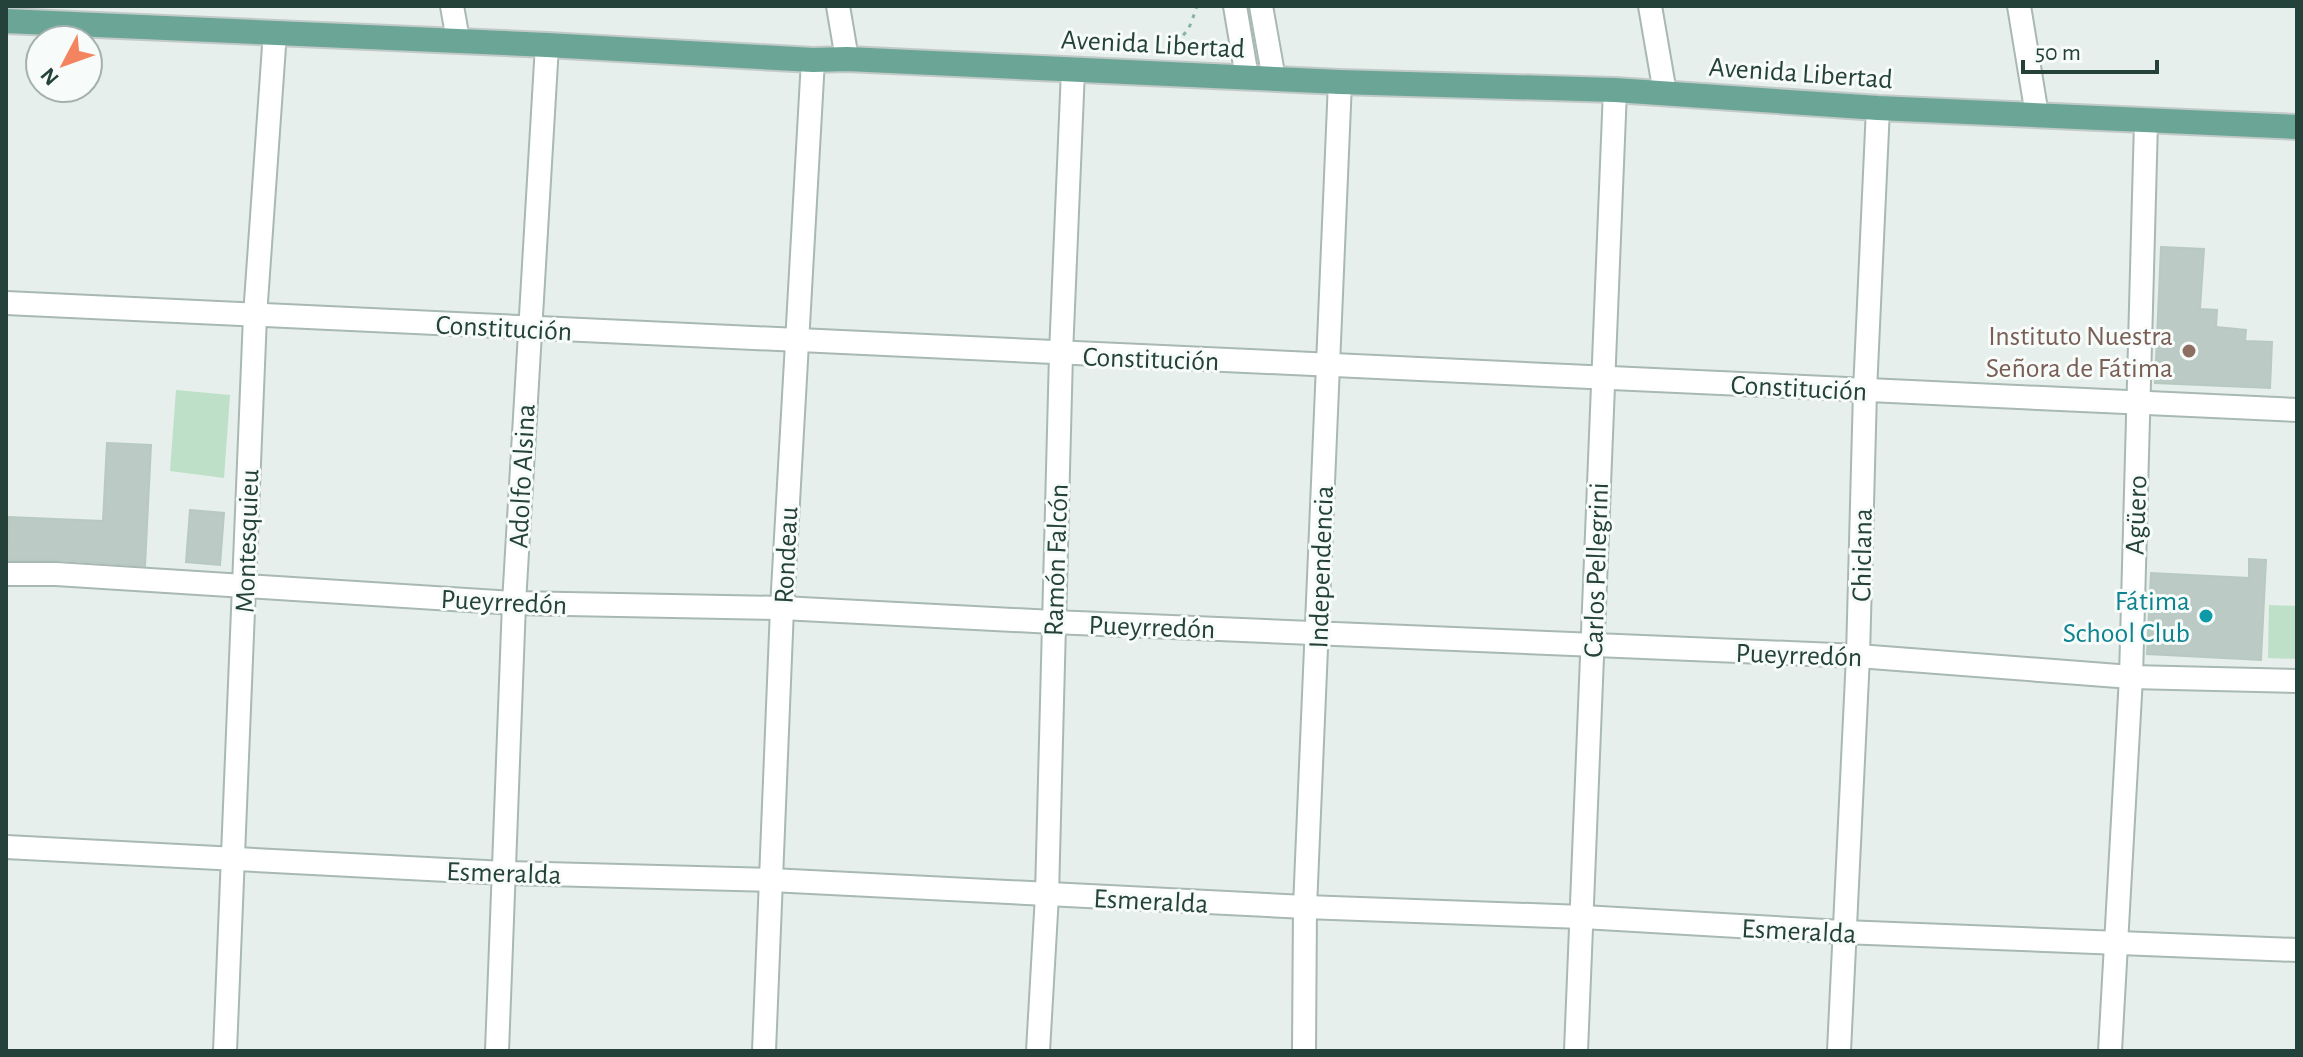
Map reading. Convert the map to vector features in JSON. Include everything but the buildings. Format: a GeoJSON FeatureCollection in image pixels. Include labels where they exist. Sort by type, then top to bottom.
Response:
{"type":"FeatureCollection","features":[{"type":"Feature","properties":{"kind":"main road","name":"Avenida Libertad"},"geometry":{"type":"LineString","coordinates":[[6,21],[458,40],[813,60],[1615,90],[1878,108],[2297,127]]}},
{"type":"Feature","properties":{"kind":"street"},"geometry":{"type":"LineString","coordinates":[[452,6],[458,40]]}},
{"type":"Feature","properties":{"kind":"street"},"geometry":{"type":"LineString","coordinates":[[838,6],[847,59]]}},
{"type":"Feature","properties":{"kind":"street"},"geometry":{"type":"LineString","coordinates":[[1235,6],[1247,77]]}},
{"type":"Feature","properties":{"kind":"street"},"geometry":{"type":"LineString","coordinates":[[1261,6],[1274,79]]}},
{"type":"Feature","properties":{"kind":"street"},"geometry":{"type":"LineString","coordinates":[[1650,6],[1665,93]]}},
{"type":"Feature","properties":{"kind":"street"},"geometry":{"type":"LineString","coordinates":[[2019,6],[2037,115]]}},
{"type":"Feature","properties":{"kind":"street","name":"Montesquieu"},"geometry":{"type":"LineString","coordinates":[[225,1051],[255,316],[275,32]]}},
{"type":"Feature","properties":{"kind":"street","name":"Adolfo Alsina"},"geometry":{"type":"LineString","coordinates":[[497,1051],[514,603],[547,45]]}},
{"type":"Feature","properties":{"kind":"street","name":"Rondeau"},"geometry":{"type":"LineString","coordinates":[[764,1051],[782,608],[813,60]]}},
{"type":"Feature","properties":{"kind":"street","name":"Ramón Falcón"},"geometry":{"type":"LineString","coordinates":[[1038,1051],[1047,895],[1061,354],[1073,70]]}},
{"type":"Feature","properties":{"kind":"street","name":"Independencia"},"geometry":{"type":"LineString","coordinates":[[1304,1051],[1305,907],[1340,82]]}},
{"type":"Feature","properties":{"kind":"street","name":"Carlos Pellegrini"},"geometry":{"type":"LineString","coordinates":[[1576,1051],[1615,90]]}},
{"type":"Feature","properties":{"kind":"street","name":"Chiclana"},"geometry":{"type":"LineString","coordinates":[[1839,1051],[1858,656],[1865,391],[1878,108]]}},
{"type":"Feature","properties":{"kind":"street","name":"Agüero"},"geometry":{"type":"LineString","coordinates":[[2110,1051],[2131,677],[2146,122]]}},
{"type":"Feature","properties":{"kind":"street","name":"Constitución"},"geometry":{"type":"LineString","coordinates":[[6,303],[2297,410]]}},
{"type":"Feature","properties":{"kind":"street","name":"Pueyrredón"},"geometry":{"type":"LineString","coordinates":[[6,574],[56,574],[514,603],[782,608],[1858,656],[2131,677],[2297,681]]}},
{"type":"Feature","properties":{"kind":"street","name":"Esmeralda"},"geometry":{"type":"LineString","coordinates":[[6,847],[505,873],[771,880],[1843,932],[2297,950]]}},
{"type":"Feature","properties":{"kind":"path"},"geometry":{"type":"LineString","coordinates":[[1173,74],[1167,42],[1186,35],[1197,6]]}},
{"type":"Feature","properties":{"kind":"green space"},"geometry":{"type":"Polygon","coordinates":[[[176,390],[230,395],[224,478],[170,471],[176,390]]]}},
{"type":"Feature","properties":{"kind":"green space"},"geometry":{"type":"Polygon","coordinates":[[[2269,605],[2297,606],[2297,659],[2268,658],[2269,605]]]}},
{"type":"Feature","properties":{"kind":"place","name":"Instituto Nuestra Señora de Fátima"},"geometry":{"type":"Point","coordinates":[2189,351]}},
{"type":"Feature","properties":{"kind":"place","name":"Fátima School Club"},"geometry":{"type":"Point","coordinates":[2206,616]}}]}
